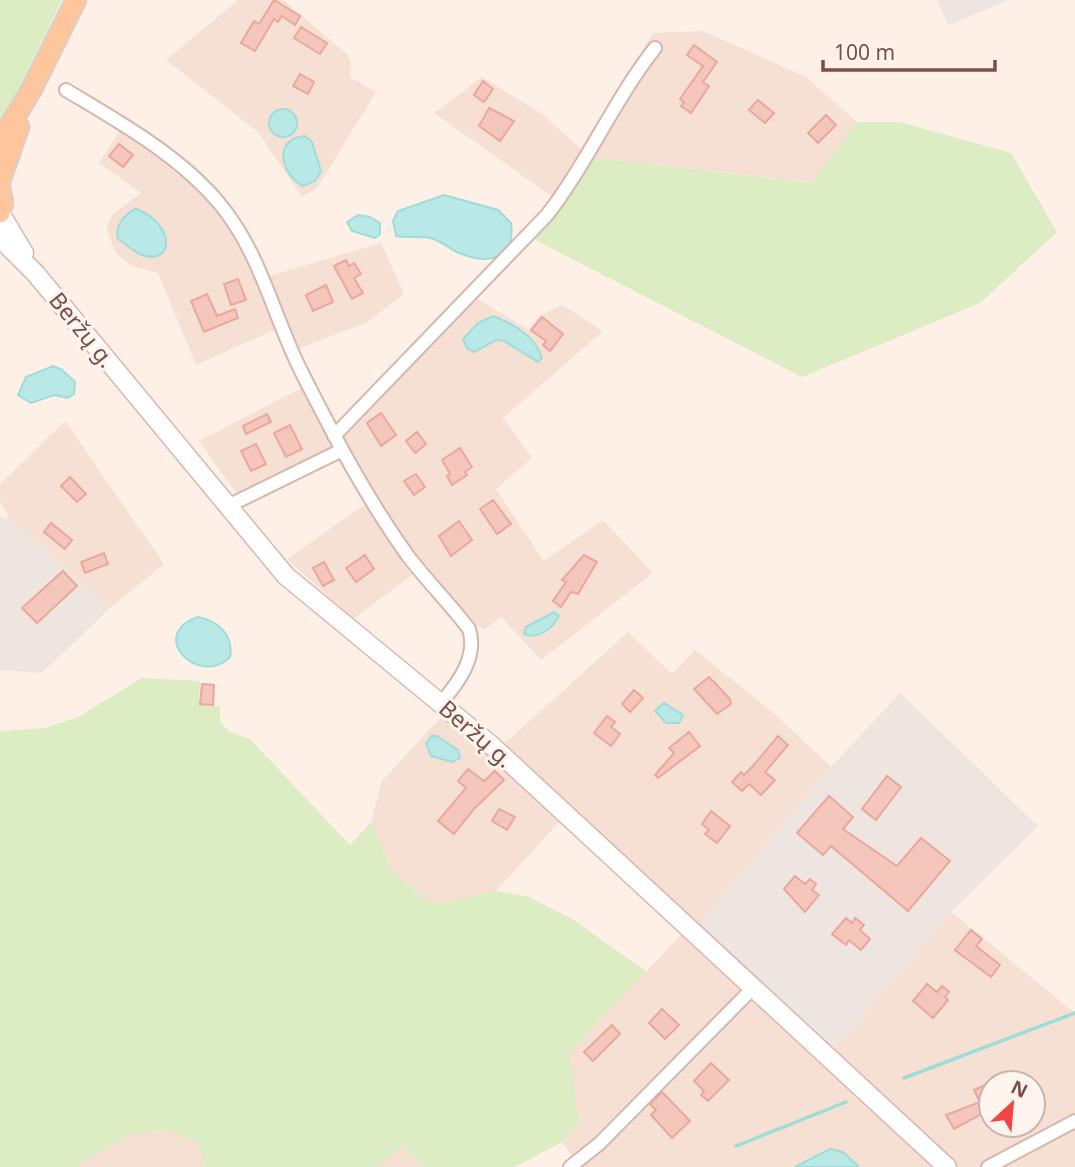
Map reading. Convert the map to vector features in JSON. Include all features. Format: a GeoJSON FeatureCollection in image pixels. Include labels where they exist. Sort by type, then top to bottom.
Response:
{"type":"FeatureCollection","features":[{"type":"Feature","properties":{"kind":"main road"},"geometry":{"type":"LineString","coordinates":[[0,142],[33,87],[76,0]]}},
{"type":"Feature","properties":{"kind":"main road"},"geometry":{"type":"LineString","coordinates":[[0,181],[33,87]]}},
{"type":"Feature","properties":{"kind":"main road"},"geometry":{"type":"LineString","coordinates":[[0,188],[3,204],[0,213],[36,274]]}},
{"type":"Feature","properties":{"kind":"main road"},"geometry":{"type":"LineString","coordinates":[[0,239],[36,274]]}},
{"type":"Feature","properties":{"kind":"main road","name":"Beržų g."},"geometry":{"type":"LineString","coordinates":[[36,274],[226,507],[286,576],[441,703],[564,811],[947,1167]]}},
{"type":"Feature","properties":{"kind":"street"},"geometry":{"type":"LineString","coordinates":[[334,436],[547,215],[563,194],[638,70],[655,48]]}},
{"type":"Feature","properties":{"kind":"street"},"geometry":{"type":"LineString","coordinates":[[66,90],[124,125],[197,180],[219,203],[254,254],[290,349],[342,450],[409,557],[469,629],[472,637],[468,663],[441,703]]}},
{"type":"Feature","properties":{"kind":"street"},"geometry":{"type":"LineString","coordinates":[[226,507],[342,450]]}},
{"type":"Feature","properties":{"kind":"street"},"geometry":{"type":"LineString","coordinates":[[570,1167],[599,1144],[753,988]]}},
{"type":"Feature","properties":{"kind":"street"},"geometry":{"type":"LineString","coordinates":[[988,1167],[1075,1121]]}},
{"type":"Feature","properties":{"kind":"shaded area"},"geometry":{"type":"Polygon","coordinates":[[[238,0],[283,0],[346,53],[351,63],[350,77],[376,92],[322,180],[314,190],[302,197],[258,132],[166,60],[238,0]]]}},
{"type":"Feature","properties":{"kind":"shaded area"},"geometry":{"type":"Polygon","coordinates":[[[937,0],[1009,0],[948,25],[937,0]]]}},
{"type":"Feature","properties":{"kind":"shaded area"},"geometry":{"type":"Polygon","coordinates":[[[703,31],[806,77],[857,122],[813,183],[589,157],[561,203],[434,113],[482,77],[542,114],[582,150],[653,33],[703,31]]]}},
{"type":"Feature","properties":{"kind":"shaded area"},"geometry":{"type":"Polygon","coordinates":[[[128,118],[219,191],[250,258],[276,329],[196,365],[158,273],[132,266],[116,253],[107,231],[108,223],[113,214],[141,193],[99,163],[128,118]]]}},
{"type":"Feature","properties":{"kind":"shaded area"},"geometry":{"type":"Polygon","coordinates":[[[381,243],[404,294],[368,322],[295,350],[269,276],[381,243]]]}},
{"type":"Feature","properties":{"kind":"shaded area"},"geometry":{"type":"Polygon","coordinates":[[[476,298],[529,330],[538,317],[562,305],[603,331],[503,418],[532,458],[496,489],[544,561],[603,520],[653,573],[541,660],[501,617],[485,629],[471,623],[393,526],[340,436],[476,298]]]}},
{"type":"Feature","properties":{"kind":"shaded area"},"geometry":{"type":"Polygon","coordinates":[[[303,387],[332,440],[329,450],[237,494],[199,441],[303,387]]]}},
{"type":"Feature","properties":{"kind":"shaded area"},"geometry":{"type":"Polygon","coordinates":[[[65,421],[164,564],[109,609],[9,518],[0,501],[0,484],[65,421]]]}},
{"type":"Feature","properties":{"kind":"shaded area"},"geometry":{"type":"Polygon","coordinates":[[[367,503],[415,573],[353,619],[287,559],[367,503]]]}},
{"type":"Feature","properties":{"kind":"shaded area"},"geometry":{"type":"Polygon","coordinates":[[[0,517],[9,518],[109,609],[42,673],[0,670],[0,517]]]}},
{"type":"Feature","properties":{"kind":"shaded area"},"geometry":{"type":"Polygon","coordinates":[[[628,632],[672,674],[695,650],[776,715],[831,767],[697,927],[502,746],[628,632]]]}},
{"type":"Feature","properties":{"kind":"shaded area"},"geometry":{"type":"Polygon","coordinates":[[[900,693],[1038,826],[951,912],[831,1052],[697,927],[831,767],[900,693]]]}},
{"type":"Feature","properties":{"kind":"shaded area"},"geometry":{"type":"Polygon","coordinates":[[[444,714],[561,820],[496,891],[441,904],[426,900],[390,868],[371,822],[382,781],[444,714]]]}},
{"type":"Feature","properties":{"kind":"shaded area"},"geometry":{"type":"Polygon","coordinates":[[[951,912],[1075,1013],[1075,1167],[957,1167],[831,1052],[951,912]]]}},
{"type":"Feature","properties":{"kind":"shaded area"},"geometry":{"type":"Polygon","coordinates":[[[683,933],[937,1167],[580,1167],[562,1142],[579,1123],[568,1053],[683,933]]]}},
{"type":"Feature","properties":{"kind":"shaded area"},"geometry":{"type":"Polygon","coordinates":[[[165,1129],[198,1142],[205,1167],[74,1167],[128,1136],[165,1129]]]}},
{"type":"Feature","properties":{"kind":"shaded area"},"geometry":{"type":"Polygon","coordinates":[[[402,1145],[423,1167],[377,1167],[402,1145]]]}},
{"type":"Feature","properties":{"kind":"green space"},"geometry":{"type":"Polygon","coordinates":[[[0,0],[62,0],[0,130],[0,0]]]}},
{"type":"Feature","properties":{"kind":"green space"},"geometry":{"type":"Polygon","coordinates":[[[857,122],[900,122],[1011,153],[1057,232],[980,303],[802,377],[535,240],[589,157],[812,183],[857,122]]]}},
{"type":"Feature","properties":{"kind":"green space"},"geometry":{"type":"Polygon","coordinates":[[[142,678],[200,681],[199,705],[220,706],[220,722],[230,732],[250,739],[350,845],[371,822],[390,868],[426,900],[441,904],[496,891],[529,897],[569,917],[646,971],[569,1053],[579,1123],[562,1142],[515,1167],[423,1167],[402,1145],[377,1167],[205,1167],[198,1142],[164,1129],[128,1136],[74,1167],[0,1167],[0,731],[45,728],[78,717],[142,678]]]}},
{"type":"Feature","properties":{"kind":"water"},"geometry":{"type":"Polygon","coordinates":[[[283,109],[293,113],[297,123],[293,133],[283,137],[273,133],[269,123],[273,113],[283,109]]]}},
{"type":"Feature","properties":{"kind":"water"},"geometry":{"type":"Polygon","coordinates":[[[305,136],[312,142],[321,171],[315,181],[303,186],[289,173],[283,157],[288,143],[305,136]]]}},
{"type":"Feature","properties":{"kind":"water"},"geometry":{"type":"Polygon","coordinates":[[[444,195],[498,210],[511,223],[509,245],[504,252],[490,259],[480,259],[459,253],[430,238],[396,236],[393,221],[398,211],[444,195]]]}},
{"type":"Feature","properties":{"kind":"water"},"geometry":{"type":"Polygon","coordinates":[[[136,209],[149,215],[164,233],[165,249],[160,254],[153,257],[142,255],[118,239],[121,221],[136,209]]]}},
{"type":"Feature","properties":{"kind":"water"},"geometry":{"type":"Polygon","coordinates":[[[358,215],[370,217],[380,223],[380,234],[375,238],[352,231],[347,222],[358,215]]]}},
{"type":"Feature","properties":{"kind":"water"},"geometry":{"type":"Polygon","coordinates":[[[493,316],[529,337],[542,358],[538,362],[504,341],[496,340],[474,352],[467,348],[463,339],[478,323],[493,316]]]}},
{"type":"Feature","properties":{"kind":"water"},"geometry":{"type":"Polygon","coordinates":[[[53,366],[61,369],[75,382],[74,394],[68,398],[54,395],[31,403],[18,395],[26,377],[53,366]]]}},
{"type":"Feature","properties":{"kind":"water"},"geometry":{"type":"Polygon","coordinates":[[[554,612],[559,616],[549,629],[534,635],[524,634],[526,627],[554,612]]]}},
{"type":"Feature","properties":{"kind":"water"},"geometry":{"type":"Polygon","coordinates":[[[198,617],[218,626],[230,642],[230,657],[218,665],[193,663],[177,646],[177,635],[183,625],[198,617]]]}},
{"type":"Feature","properties":{"kind":"water"},"geometry":{"type":"Polygon","coordinates":[[[664,703],[683,715],[679,723],[666,723],[655,711],[664,703]]]}},
{"type":"Feature","properties":{"kind":"water"},"geometry":{"type":"Polygon","coordinates":[[[432,736],[437,736],[458,750],[460,758],[452,762],[431,756],[426,743],[432,736]]]}},
{"type":"Feature","properties":{"kind":"water"},"geometry":{"type":"Polygon","coordinates":[[[830,1149],[843,1152],[859,1167],[795,1167],[830,1149]]]}},
{"type":"Feature","properties":{"kind":"building"},"geometry":{"type":"Polygon","coordinates":[[[274,0],[300,16],[295,25],[282,16],[278,22],[274,19],[255,51],[241,43],[254,21],[259,24],[274,0]]]}},
{"type":"Feature","properties":{"kind":"building"},"geometry":{"type":"Polygon","coordinates":[[[301,27],[327,43],[320,54],[294,38],[301,27]]]}},
{"type":"Feature","properties":{"kind":"building"},"geometry":{"type":"Polygon","coordinates":[[[694,45],[717,62],[703,82],[709,86],[691,113],[681,106],[684,102],[680,99],[703,66],[687,55],[694,45]]]}},
{"type":"Feature","properties":{"kind":"building"},"geometry":{"type":"Polygon","coordinates":[[[300,74],[314,82],[308,94],[293,86],[300,74]]]}},
{"type":"Feature","properties":{"kind":"building"},"geometry":{"type":"Polygon","coordinates":[[[483,81],[493,89],[484,102],[474,95],[483,81]]]}},
{"type":"Feature","properties":{"kind":"building"},"geometry":{"type":"Polygon","coordinates":[[[758,100],[774,113],[765,123],[749,110],[758,100]]]}},
{"type":"Feature","properties":{"kind":"building"},"geometry":{"type":"Polygon","coordinates":[[[489,108],[514,121],[500,141],[479,126],[489,108]]]}},
{"type":"Feature","properties":{"kind":"building"},"geometry":{"type":"Polygon","coordinates":[[[826,115],[836,125],[818,143],[808,133],[826,115]]]}},
{"type":"Feature","properties":{"kind":"building"},"geometry":{"type":"Polygon","coordinates":[[[119,144],[133,155],[123,167],[109,156],[119,144]]]}},
{"type":"Feature","properties":{"kind":"building"},"geometry":{"type":"Polygon","coordinates":[[[346,260],[349,266],[354,263],[361,274],[354,278],[363,293],[352,299],[334,266],[346,260]]]}},
{"type":"Feature","properties":{"kind":"building"},"geometry":{"type":"Polygon","coordinates":[[[238,279],[246,300],[231,305],[224,284],[238,279]]]}},
{"type":"Feature","properties":{"kind":"building"},"geometry":{"type":"Polygon","coordinates":[[[326,285],[333,302],[313,311],[306,295],[326,285]]]}},
{"type":"Feature","properties":{"kind":"building"},"geometry":{"type":"Polygon","coordinates":[[[207,294],[217,316],[235,309],[238,318],[204,332],[191,301],[207,294]]]}},
{"type":"Feature","properties":{"kind":"building"},"geometry":{"type":"Polygon","coordinates":[[[542,317],[563,334],[550,351],[543,345],[546,341],[531,330],[542,317]]]}},
{"type":"Feature","properties":{"kind":"building"},"geometry":{"type":"Polygon","coordinates":[[[381,413],[396,435],[381,446],[367,423],[381,413]]]}},
{"type":"Feature","properties":{"kind":"building"},"geometry":{"type":"Polygon","coordinates":[[[267,414],[271,422],[246,434],[243,426],[267,414]]]}},
{"type":"Feature","properties":{"kind":"building"},"geometry":{"type":"Polygon","coordinates":[[[290,425],[302,449],[286,457],[274,433],[290,425]]]}},
{"type":"Feature","properties":{"kind":"building"},"geometry":{"type":"Polygon","coordinates":[[[417,432],[426,444],[415,453],[406,441],[417,432]]]}},
{"type":"Feature","properties":{"kind":"building"},"geometry":{"type":"Polygon","coordinates":[[[256,444],[266,464],[251,471],[241,451],[256,444]]]}},
{"type":"Feature","properties":{"kind":"building"},"geometry":{"type":"Polygon","coordinates":[[[460,448],[472,467],[465,472],[467,475],[452,485],[447,476],[450,474],[442,460],[460,448]]]}},
{"type":"Feature","properties":{"kind":"building"},"geometry":{"type":"Polygon","coordinates":[[[416,474],[425,487],[414,495],[404,481],[416,474]]]}},
{"type":"Feature","properties":{"kind":"building"},"geometry":{"type":"Polygon","coordinates":[[[70,477],[86,494],[77,502],[61,486],[70,477]]]}},
{"type":"Feature","properties":{"kind":"building"},"geometry":{"type":"Polygon","coordinates":[[[493,500],[511,524],[497,534],[480,509],[493,500]]]}},
{"type":"Feature","properties":{"kind":"building"},"geometry":{"type":"Polygon","coordinates":[[[459,521],[472,540],[451,556],[439,536],[459,521]]]}},
{"type":"Feature","properties":{"kind":"building"},"geometry":{"type":"Polygon","coordinates":[[[51,523],[72,540],[65,549],[44,532],[51,523]]]}},
{"type":"Feature","properties":{"kind":"building"},"geometry":{"type":"Polygon","coordinates":[[[104,553],[108,564],[85,573],[81,562],[104,553]]]}},
{"type":"Feature","properties":{"kind":"building"},"geometry":{"type":"Polygon","coordinates":[[[365,555],[374,569],[356,582],[346,568],[365,555]]]}},
{"type":"Feature","properties":{"kind":"building"},"geometry":{"type":"Polygon","coordinates":[[[584,555],[597,562],[578,594],[571,592],[561,607],[553,601],[566,582],[562,580],[584,555]]]}},
{"type":"Feature","properties":{"kind":"building"},"geometry":{"type":"Polygon","coordinates":[[[324,562],[334,580],[323,586],[313,568],[324,562]]]}},
{"type":"Feature","properties":{"kind":"building"},"geometry":{"type":"Polygon","coordinates":[[[63,571],[77,586],[37,623],[22,608],[63,571]]]}},
{"type":"Feature","properties":{"kind":"building"},"geometry":{"type":"Polygon","coordinates":[[[709,677],[730,699],[731,704],[717,714],[694,689],[709,677]]]}},
{"type":"Feature","properties":{"kind":"building"},"geometry":{"type":"Polygon","coordinates":[[[202,684],[214,685],[213,705],[200,704],[202,684]]]}},
{"type":"Feature","properties":{"kind":"building"},"geometry":{"type":"Polygon","coordinates":[[[634,690],[643,698],[630,712],[622,704],[634,690]]]}},
{"type":"Feature","properties":{"kind":"building"},"geometry":{"type":"Polygon","coordinates":[[[607,716],[615,722],[611,727],[620,734],[611,746],[594,733],[607,716]]]}},
{"type":"Feature","properties":{"kind":"building"},"geometry":{"type":"Polygon","coordinates":[[[689,732],[700,746],[658,778],[655,775],[674,753],[669,748],[689,732]]]}},
{"type":"Feature","properties":{"kind":"building"},"geometry":{"type":"Polygon","coordinates":[[[778,736],[788,745],[765,772],[775,780],[761,795],[749,784],[742,791],[732,782],[741,772],[744,775],[753,766],[778,736]]]}},
{"type":"Feature","properties":{"kind":"building"},"geometry":{"type":"Polygon","coordinates":[[[468,769],[484,781],[495,771],[504,780],[474,809],[454,834],[438,821],[466,788],[458,781],[468,769]]]}},
{"type":"Feature","properties":{"kind":"building"},"geometry":{"type":"Polygon","coordinates":[[[887,776],[901,787],[876,820],[862,809],[887,776]]]}},
{"type":"Feature","properties":{"kind":"building"},"geometry":{"type":"Polygon","coordinates":[[[829,796],[853,817],[843,829],[897,866],[921,838],[950,861],[908,911],[831,846],[823,855],[797,833],[829,796]]]}},
{"type":"Feature","properties":{"kind":"building"},"geometry":{"type":"Polygon","coordinates":[[[499,809],[515,817],[507,830],[492,821],[499,809]]]}},
{"type":"Feature","properties":{"kind":"building"},"geometry":{"type":"Polygon","coordinates":[[[711,811],[730,826],[717,843],[705,834],[709,830],[702,824],[711,811]]]}},
{"type":"Feature","properties":{"kind":"building"},"geometry":{"type":"Polygon","coordinates":[[[795,876],[805,884],[810,879],[816,884],[812,890],[819,895],[805,912],[784,889],[795,876]]]}},
{"type":"Feature","properties":{"kind":"building"},"geometry":{"type":"Polygon","coordinates":[[[846,918],[852,923],[855,918],[864,925],[860,930],[870,939],[861,950],[849,940],[846,945],[832,934],[846,918]]]}},
{"type":"Feature","properties":{"kind":"building"},"geometry":{"type":"Polygon","coordinates":[[[971,930],[982,939],[976,946],[1000,965],[991,977],[955,950],[971,930]]]}},
{"type":"Feature","properties":{"kind":"building"},"geometry":{"type":"Polygon","coordinates":[[[927,984],[937,992],[942,986],[949,992],[945,997],[948,1000],[933,1018],[913,1001],[927,984]]]}},
{"type":"Feature","properties":{"kind":"building"},"geometry":{"type":"Polygon","coordinates":[[[662,1009],[679,1025],[665,1039],[649,1023],[662,1009]]]}},
{"type":"Feature","properties":{"kind":"building"},"geometry":{"type":"Polygon","coordinates":[[[612,1025],[620,1034],[593,1061],[584,1052],[612,1025]]]}},
{"type":"Feature","properties":{"kind":"building"},"geometry":{"type":"Polygon","coordinates":[[[711,1063],[729,1080],[708,1101],[701,1095],[704,1091],[694,1081],[711,1063]]]}},
{"type":"Feature","properties":{"kind":"building"},"geometry":{"type":"Polygon","coordinates":[[[662,1092],[690,1121],[672,1138],[651,1115],[656,1110],[650,1104],[662,1092]]]}},
{"type":"Feature","properties":{"kind":"building"},"geometry":{"type":"Polygon","coordinates":[[[977,1103],[977,1117],[954,1129],[946,1115],[977,1103]]]}},
{"type":"Feature","properties":{"kind":"waterway"},"geometry":{"type":"LineString","coordinates":[[904,1078],[1075,1013]]}},
{"type":"Feature","properties":{"kind":"waterway"},"geometry":{"type":"LineString","coordinates":[[736,1146],[846,1102]]}}]}
